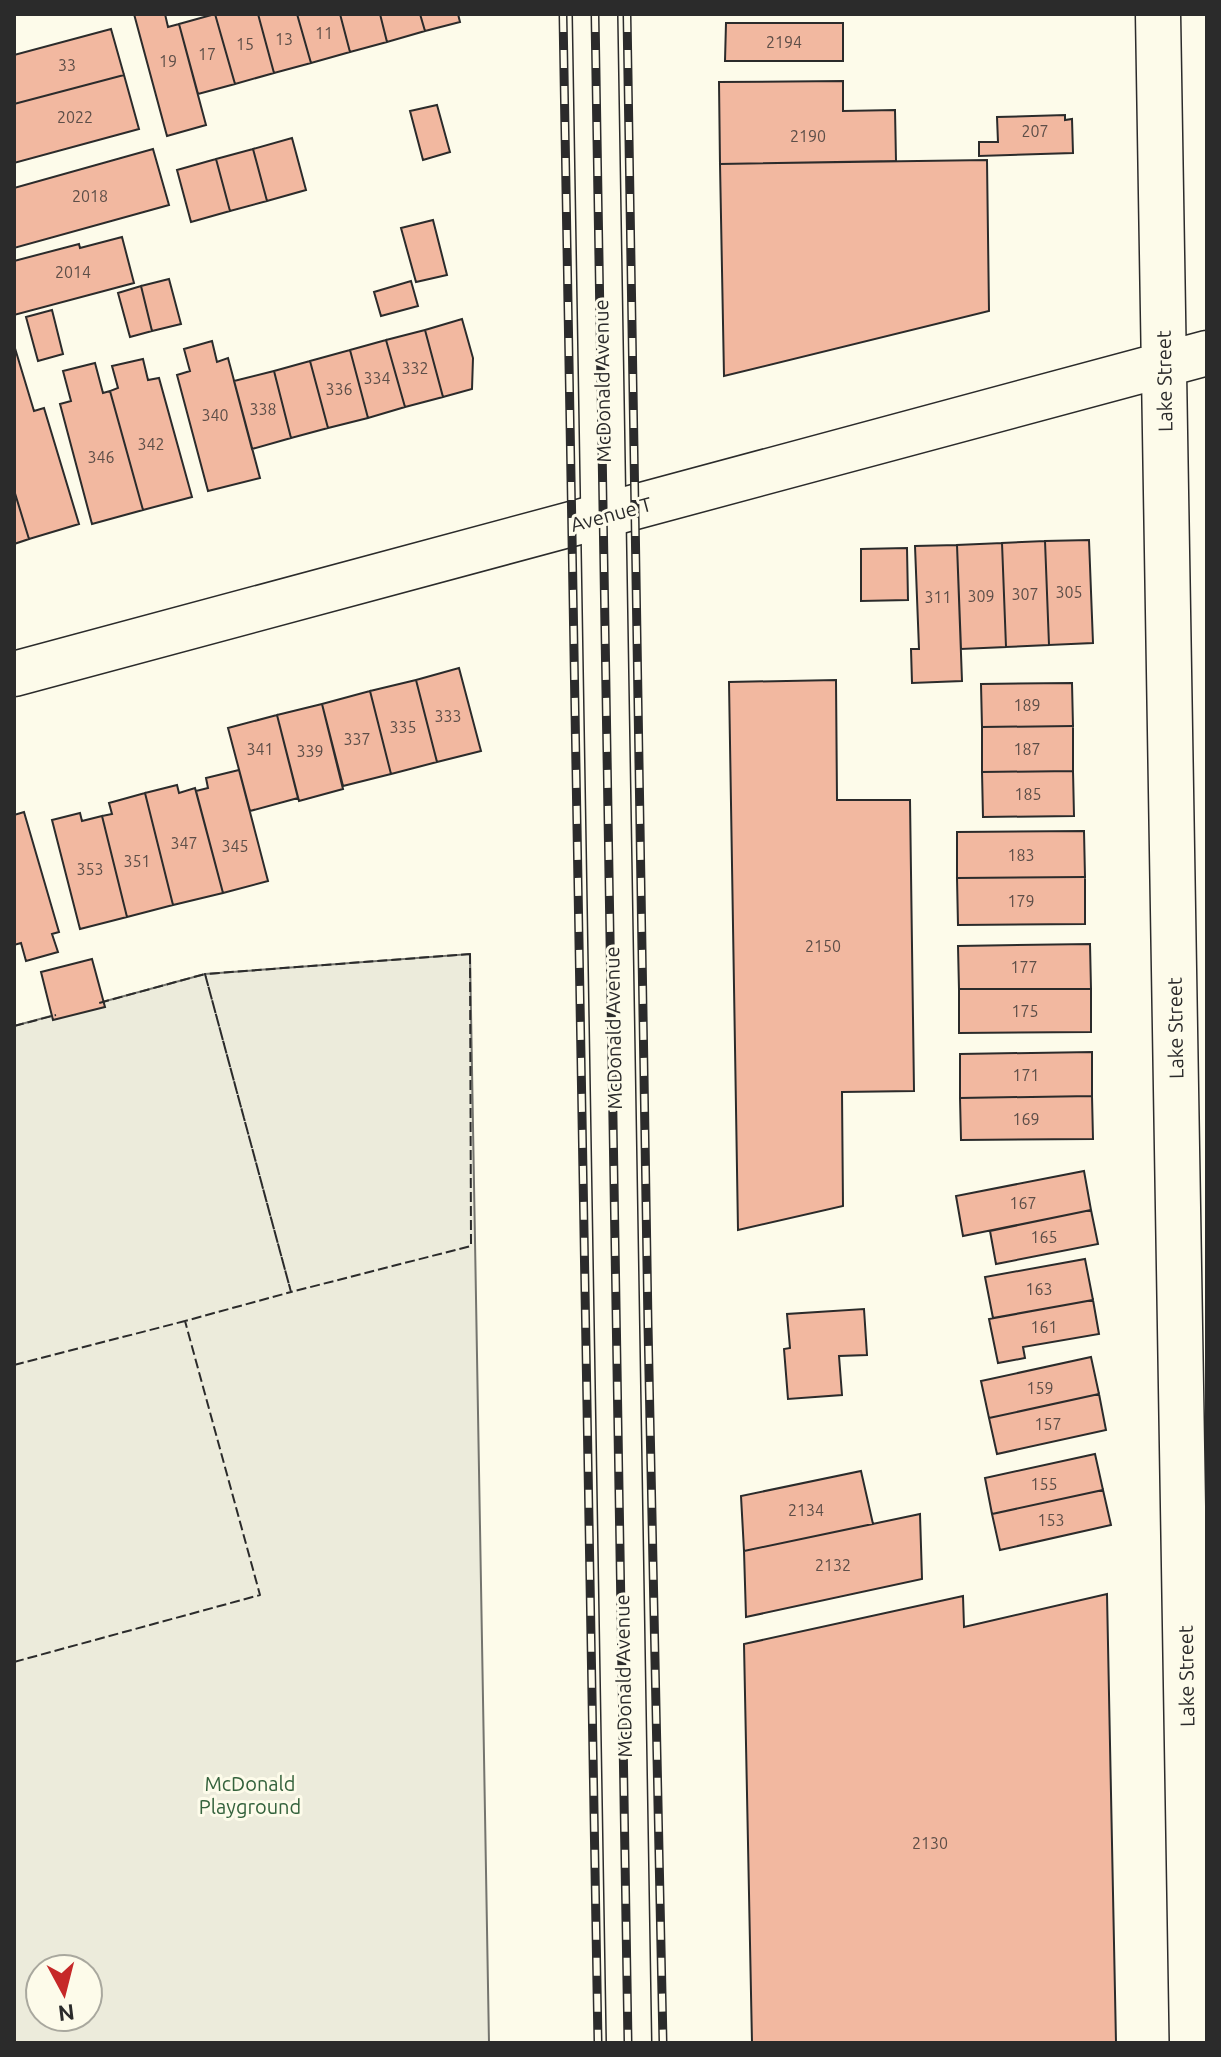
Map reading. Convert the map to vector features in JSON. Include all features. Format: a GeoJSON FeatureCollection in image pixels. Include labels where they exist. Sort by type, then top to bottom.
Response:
{"type":"FeatureCollection","features":[{"type":"Feature","properties":{"kind":"street","name":"McDonald Avenue"},"geometry":{"type":"LineString","coordinates":[[595,14],[629,2043]]}},
{"type":"Feature","properties":{"kind":"street","name":"Lake Street"},"geometry":{"type":"LineString","coordinates":[[1158,14],[1192,2043]]}},
{"type":"Feature","properties":{"kind":"street","name":"Avenue T"},"geometry":{"type":"LineString","coordinates":[[14,674],[1207,353]]}},
{"type":"Feature","properties":{"kind":"green space","name":"McDonald Playground"},"geometry":{"type":"Polygon","coordinates":[[[470,954],[489,2043],[14,2043],[14,1026],[205,974],[470,954]]]}},
{"type":"Feature","properties":{"kind":"building"},"geometry":{"type":"Polygon","coordinates":[[[134,14],[165,14],[168,27],[179,24],[206,125],[167,136],[134,14]]]}},
{"type":"Feature","properties":{"kind":"building"},"geometry":{"type":"Polygon","coordinates":[[[215,14],[258,14],[274,73],[235,84],[215,14]]]}},
{"type":"Feature","properties":{"kind":"building"},"geometry":{"type":"Polygon","coordinates":[[[215,14],[235,84],[198,94],[179,24],[215,14]]]}},
{"type":"Feature","properties":{"kind":"building"},"geometry":{"type":"Polygon","coordinates":[[[258,14],[297,14],[311,63],[274,73],[258,14]]]}},
{"type":"Feature","properties":{"kind":"building"},"geometry":{"type":"Polygon","coordinates":[[[297,14],[340,14],[350,52],[311,63],[297,14]]]}},
{"type":"Feature","properties":{"kind":"building"},"geometry":{"type":"Polygon","coordinates":[[[340,14],[380,14],[387,42],[350,52],[340,14]]]}},
{"type":"Feature","properties":{"kind":"building"},"geometry":{"type":"Polygon","coordinates":[[[380,14],[420,14],[425,31],[387,42],[380,14]]]}},
{"type":"Feature","properties":{"kind":"building"},"geometry":{"type":"Polygon","coordinates":[[[420,14],[458,14],[460,22],[425,31],[420,14]]]}},
{"type":"Feature","properties":{"kind":"building"},"geometry":{"type":"Polygon","coordinates":[[[726,23],[843,23],[843,61],[725,61],[726,23]]]}},
{"type":"Feature","properties":{"kind":"building"},"geometry":{"type":"Polygon","coordinates":[[[111,29],[124,75],[14,104],[14,55],[111,29]]]}},
{"type":"Feature","properties":{"kind":"building"},"geometry":{"type":"Polygon","coordinates":[[[124,75],[139,129],[14,163],[14,104],[124,75]]]}},
{"type":"Feature","properties":{"kind":"building"},"geometry":{"type":"Polygon","coordinates":[[[843,81],[843,111],[895,110],[896,161],[720,164],[719,82],[843,81]]]}},
{"type":"Feature","properties":{"kind":"building"},"geometry":{"type":"Polygon","coordinates":[[[437,105],[450,152],[423,160],[410,111],[437,105]]]}},
{"type":"Feature","properties":{"kind":"building"},"geometry":{"type":"Polygon","coordinates":[[[1065,115],[1065,120],[1072,119],[1073,153],[979,156],[979,142],[998,142],[997,117],[1065,115]]]}},
{"type":"Feature","properties":{"kind":"building"},"geometry":{"type":"Polygon","coordinates":[[[292,138],[306,190],[267,201],[253,149],[292,138]]]}},
{"type":"Feature","properties":{"kind":"building"},"geometry":{"type":"Polygon","coordinates":[[[153,149],[169,205],[14,248],[14,188],[153,149]]]}},
{"type":"Feature","properties":{"kind":"building"},"geometry":{"type":"Polygon","coordinates":[[[253,149],[267,201],[230,211],[216,159],[253,149]]]}},
{"type":"Feature","properties":{"kind":"building"},"geometry":{"type":"Polygon","coordinates":[[[216,159],[230,211],[191,222],[177,170],[216,159]]]}},
{"type":"Feature","properties":{"kind":"building"},"geometry":{"type":"Polygon","coordinates":[[[987,160],[989,311],[724,376],[720,164],[987,160]]]}},
{"type":"Feature","properties":{"kind":"building"},"geometry":{"type":"Polygon","coordinates":[[[433,220],[447,275],[416,282],[401,228],[433,220]]]}},
{"type":"Feature","properties":{"kind":"building"},"geometry":{"type":"Polygon","coordinates":[[[122,237],[134,283],[14,315],[14,261],[79,244],[80,248],[122,237]]]}},
{"type":"Feature","properties":{"kind":"building"},"geometry":{"type":"Polygon","coordinates":[[[169,279],[181,324],[152,331],[141,286],[169,279]]]}},
{"type":"Feature","properties":{"kind":"building"},"geometry":{"type":"Polygon","coordinates":[[[411,281],[418,306],[381,316],[374,292],[411,281]]]}},
{"type":"Feature","properties":{"kind":"building"},"geometry":{"type":"Polygon","coordinates":[[[141,286],[152,331],[130,337],[118,293],[141,286]]]}},
{"type":"Feature","properties":{"kind":"building"},"geometry":{"type":"Polygon","coordinates":[[[52,310],[63,354],[38,361],[26,317],[52,310]]]}},
{"type":"Feature","properties":{"kind":"building"},"geometry":{"type":"Polygon","coordinates":[[[462,319],[473,358],[472,389],[443,397],[425,330],[462,319]]]}},
{"type":"Feature","properties":{"kind":"building"},"geometry":{"type":"Polygon","coordinates":[[[425,330],[443,397],[405,407],[386,340],[425,330]]]}},
{"type":"Feature","properties":{"kind":"building"},"geometry":{"type":"Polygon","coordinates":[[[386,340],[405,407],[368,418],[350,350],[386,340]]]}},
{"type":"Feature","properties":{"kind":"building"},"geometry":{"type":"Polygon","coordinates":[[[212,341],[217,362],[228,358],[260,478],[208,491],[177,375],[190,371],[184,349],[212,341]]]}},
{"type":"Feature","properties":{"kind":"building"},"geometry":{"type":"Polygon","coordinates":[[[14,345],[34,411],[44,408],[79,524],[29,539],[14,490],[14,345]]]}},
{"type":"Feature","properties":{"kind":"building"},"geometry":{"type":"Polygon","coordinates":[[[350,350],[368,418],[328,428],[310,361],[350,350]]]}},
{"type":"Feature","properties":{"kind":"building"},"geometry":{"type":"Polygon","coordinates":[[[143,359],[148,380],[159,378],[192,497],[143,510],[110,391],[118,388],[112,366],[143,359]]]}},
{"type":"Feature","properties":{"kind":"building"},"geometry":{"type":"Polygon","coordinates":[[[310,361],[328,428],[291,438],[274,371],[310,361]]]}},
{"type":"Feature","properties":{"kind":"building"},"geometry":{"type":"Polygon","coordinates":[[[95,363],[103,393],[110,391],[143,510],[92,524],[60,404],[71,401],[63,371],[95,363]]]}},
{"type":"Feature","properties":{"kind":"building"},"geometry":{"type":"Polygon","coordinates":[[[274,371],[291,438],[252,449],[234,381],[274,371]]]}},
{"type":"Feature","properties":{"kind":"building"},"geometry":{"type":"Polygon","coordinates":[[[14,490],[29,539],[14,544],[14,490]]]}},
{"type":"Feature","properties":{"kind":"building"},"geometry":{"type":"Polygon","coordinates":[[[1089,540],[1093,643],[1049,645],[1045,541],[1089,540]]]}},
{"type":"Feature","properties":{"kind":"building"},"geometry":{"type":"Polygon","coordinates":[[[1045,541],[1049,645],[1006,647],[1002,543],[1045,541]]]}},
{"type":"Feature","properties":{"kind":"building"},"geometry":{"type":"Polygon","coordinates":[[[1002,543],[1006,647],[961,649],[957,545],[1002,543]]]}},
{"type":"Feature","properties":{"kind":"building"},"geometry":{"type":"Polygon","coordinates":[[[957,545],[962,681],[912,683],[911,649],[919,649],[915,546],[957,545]]]}},
{"type":"Feature","properties":{"kind":"building"},"geometry":{"type":"Polygon","coordinates":[[[907,548],[908,600],[861,601],[861,549],[907,548]]]}},
{"type":"Feature","properties":{"kind":"building"},"geometry":{"type":"Polygon","coordinates":[[[459,668],[481,751],[437,762],[416,680],[459,668]]]}},
{"type":"Feature","properties":{"kind":"building"},"geometry":{"type":"Polygon","coordinates":[[[416,680],[437,762],[391,774],[370,691],[416,680]]]}},
{"type":"Feature","properties":{"kind":"building"},"geometry":{"type":"Polygon","coordinates":[[[836,680],[837,800],[910,800],[914,1091],[842,1092],[843,1206],[738,1230],[729,682],[836,680]]]}},
{"type":"Feature","properties":{"kind":"building"},"geometry":{"type":"Polygon","coordinates":[[[1072,683],[1073,726],[982,727],[981,684],[1072,683]]]}},
{"type":"Feature","properties":{"kind":"building"},"geometry":{"type":"Polygon","coordinates":[[[370,691],[391,774],[343,786],[322,704],[370,691]]]}},
{"type":"Feature","properties":{"kind":"building"},"geometry":{"type":"Polygon","coordinates":[[[322,704],[343,789],[299,801],[277,715],[322,704]]]}},
{"type":"Feature","properties":{"kind":"building"},"geometry":{"type":"Polygon","coordinates":[[[277,715],[298,798],[250,811],[228,728],[277,715]]]}},
{"type":"Feature","properties":{"kind":"building"},"geometry":{"type":"Polygon","coordinates":[[[1073,726],[1073,771],[982,772],[982,727],[1073,726]]]}},
{"type":"Feature","properties":{"kind":"building"},"geometry":{"type":"Polygon","coordinates":[[[239,770],[268,881],[223,893],[196,791],[208,788],[206,778],[239,770]]]}},
{"type":"Feature","properties":{"kind":"building"},"geometry":{"type":"Polygon","coordinates":[[[1073,771],[1074,816],[983,817],[982,772],[1073,771]]]}},
{"type":"Feature","properties":{"kind":"building"},"geometry":{"type":"Polygon","coordinates":[[[177,785],[179,793],[195,788],[223,893],[173,905],[145,793],[177,785]]]}},
{"type":"Feature","properties":{"kind":"building"},"geometry":{"type":"Polygon","coordinates":[[[145,793],[173,905],[127,917],[102,816],[112,814],[109,803],[145,793]]]}},
{"type":"Feature","properties":{"kind":"building"},"geometry":{"type":"Polygon","coordinates":[[[24,812],[59,932],[52,934],[58,952],[26,961],[21,943],[14,945],[14,815],[24,812]]]}},
{"type":"Feature","properties":{"kind":"building"},"geometry":{"type":"Polygon","coordinates":[[[80,813],[82,821],[102,816],[127,917],[80,929],[52,820],[80,813]]]}},
{"type":"Feature","properties":{"kind":"building"},"geometry":{"type":"Polygon","coordinates":[[[1084,831],[1085,877],[957,878],[957,832],[1084,831]]]}},
{"type":"Feature","properties":{"kind":"building"},"geometry":{"type":"Polygon","coordinates":[[[1085,877],[1085,924],[958,925],[957,878],[1085,877]]]}},
{"type":"Feature","properties":{"kind":"building"},"geometry":{"type":"Polygon","coordinates":[[[1090,944],[1091,989],[959,989],[958,946],[1090,944]]]}},
{"type":"Feature","properties":{"kind":"building"},"geometry":{"type":"Polygon","coordinates":[[[92,959],[105,1007],[53,1020],[41,972],[92,959]]]}},
{"type":"Feature","properties":{"kind":"building"},"geometry":{"type":"Polygon","coordinates":[[[959,989],[1091,989],[1091,1032],[959,1033],[959,989]]]}},
{"type":"Feature","properties":{"kind":"building"},"geometry":{"type":"Polygon","coordinates":[[[1092,1052],[1092,1096],[960,1098],[960,1054],[1092,1052]]]}},
{"type":"Feature","properties":{"kind":"building"},"geometry":{"type":"Polygon","coordinates":[[[1092,1096],[1093,1139],[961,1140],[960,1098],[1092,1096]]]}},
{"type":"Feature","properties":{"kind":"building"},"geometry":{"type":"Polygon","coordinates":[[[1084,1171],[1091,1210],[963,1236],[956,1196],[1084,1171]]]}},
{"type":"Feature","properties":{"kind":"building"},"geometry":{"type":"Polygon","coordinates":[[[1091,1210],[1098,1244],[996,1264],[990,1231],[1091,1210]]]}},
{"type":"Feature","properties":{"kind":"building"},"geometry":{"type":"Polygon","coordinates":[[[1085,1259],[1093,1300],[993,1318],[985,1277],[1085,1259]]]}},
{"type":"Feature","properties":{"kind":"building"},"geometry":{"type":"Polygon","coordinates":[[[1093,1300],[1099,1334],[1023,1347],[1025,1358],[998,1363],[989,1319],[1093,1300]]]}},
{"type":"Feature","properties":{"kind":"building"},"geometry":{"type":"Polygon","coordinates":[[[864,1309],[867,1355],[839,1356],[842,1395],[788,1399],[784,1349],[790,1348],[787,1314],[864,1309]]]}},
{"type":"Feature","properties":{"kind":"building"},"geometry":{"type":"Polygon","coordinates":[[[1091,1357],[1099,1394],[989,1418],[981,1381],[1091,1357]]]}},
{"type":"Feature","properties":{"kind":"building"},"geometry":{"type":"Polygon","coordinates":[[[1099,1394],[1106,1430],[997,1454],[989,1418],[1099,1394]]]}},
{"type":"Feature","properties":{"kind":"building"},"geometry":{"type":"Polygon","coordinates":[[[1095,1454],[1103,1490],[992,1514],[985,1478],[1095,1454]]]}},
{"type":"Feature","properties":{"kind":"building"},"geometry":{"type":"Polygon","coordinates":[[[861,1471],[873,1524],[744,1551],[741,1496],[861,1471]]]}},
{"type":"Feature","properties":{"kind":"building"},"geometry":{"type":"Polygon","coordinates":[[[1103,1490],[1111,1525],[1000,1550],[992,1514],[1103,1490]]]}},
{"type":"Feature","properties":{"kind":"building"},"geometry":{"type":"Polygon","coordinates":[[[920,1514],[922,1579],[746,1617],[744,1551],[920,1514]]]}},
{"type":"Feature","properties":{"kind":"building"},"geometry":{"type":"Polygon","coordinates":[[[1107,1594],[1116,2043],[752,2043],[744,1644],[963,1596],[964,1627],[1107,1594]]]}},
{"type":"Feature","properties":{"kind":"railway"},"geometry":{"type":"LineString","coordinates":[[563,14],[598,2043]]}},
{"type":"Feature","properties":{"kind":"railway"},"geometry":{"type":"LineString","coordinates":[[595,14],[628,2043]]}},
{"type":"Feature","properties":{"kind":"railway"},"geometry":{"type":"LineString","coordinates":[[627,14],[663,2043]]}},
{"type":"Feature","properties":{"kind":"fence"},"geometry":{"type":"LineString","coordinates":[[470,954],[471,1246],[291,1292],[205,974],[470,954]]}},
{"type":"Feature","properties":{"kind":"fence"},"geometry":{"type":"LineString","coordinates":[[14,1662],[260,1595],[185,1321],[291,1292],[205,974],[99,1003]]}},
{"type":"Feature","properties":{"kind":"fence"},"geometry":{"type":"LineString","coordinates":[[14,1026],[56,1015]]}},
{"type":"Feature","properties":{"kind":"fence"},"geometry":{"type":"LineString","coordinates":[[14,1365],[185,1321]]}}]}
